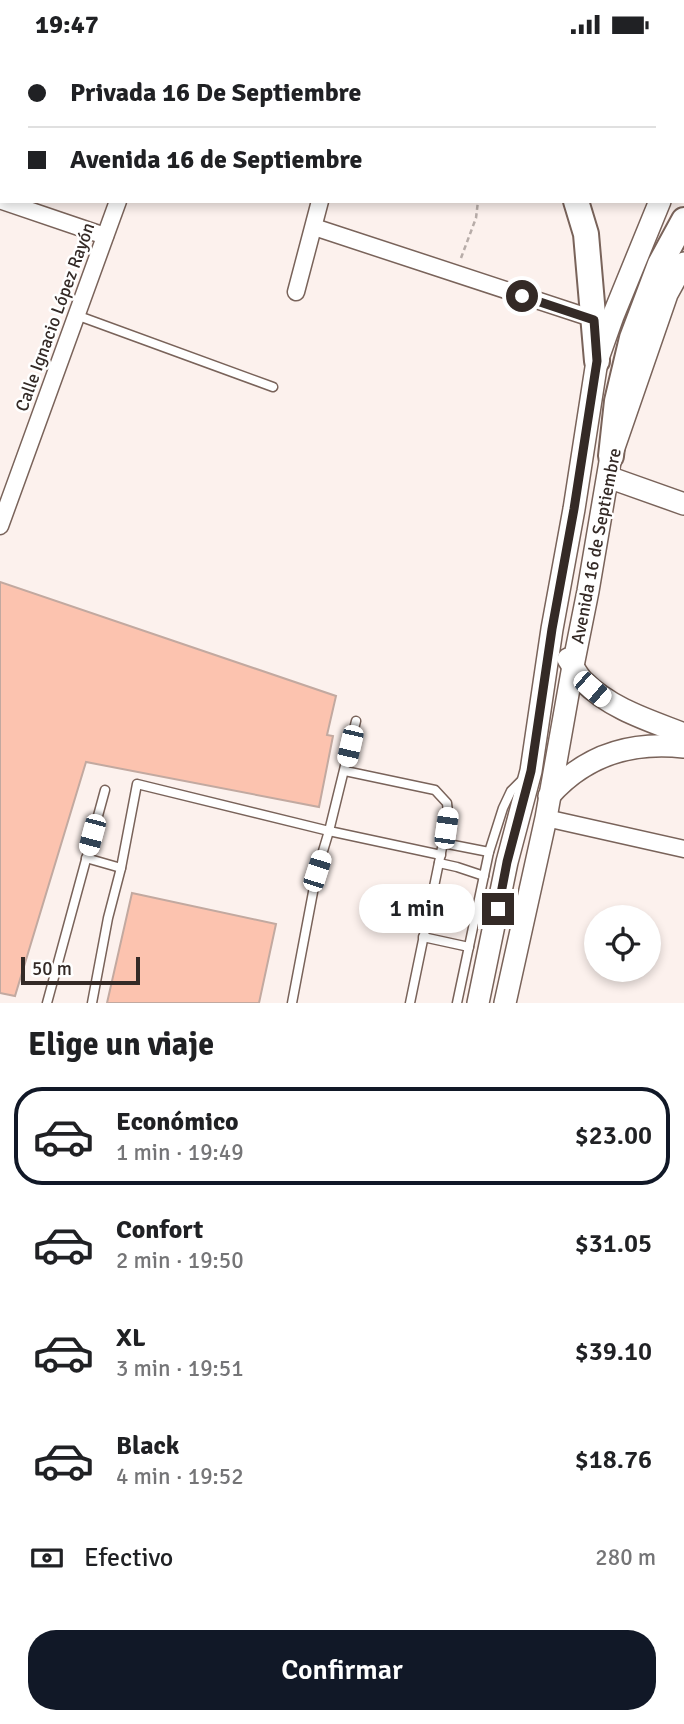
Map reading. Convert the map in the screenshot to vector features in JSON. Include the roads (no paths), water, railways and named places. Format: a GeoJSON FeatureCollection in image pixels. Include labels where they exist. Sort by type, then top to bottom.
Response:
{"type":"FeatureCollection","features":[{"type":"Feature","properties":{"kind":"main road"},"geometry":{"type":"LineString","coordinates":[[577,203],[586,234],[597,361]]}},
{"type":"Feature","properties":{"kind":"main road","name":"Avenida 16 de Septiembre"},"geometry":{"type":"LineString","coordinates":[[478,1003],[507,862],[531,771],[597,361],[659,203]]}},
{"type":"Feature","properties":{"kind":"main road"},"geometry":{"type":"LineString","coordinates":[[684,220],[660,264],[632,338],[617,401],[610,467],[684,505]]}},
{"type":"Feature","properties":{"kind":"main road","name":"Avenida 16 de Septiembre"},"geometry":{"type":"LineString","coordinates":[[505,1003],[546,818],[610,467],[667,294],[684,263]]}},
{"type":"Feature","properties":{"kind":"main road"},"geometry":{"type":"LineString","coordinates":[[552,629],[582,679],[603,698],[621,709],[684,734]]}},
{"type":"Feature","properties":{"kind":"main road"},"geometry":{"type":"LineString","coordinates":[[549,796],[587,764],[606,755],[647,745],[684,747]]}},
{"type":"Feature","properties":{"kind":"street"},"geometry":{"type":"LineString","coordinates":[[7,203],[105,236]]}},
{"type":"Feature","properties":{"kind":"street","name":"Calle Ignacio López Rayón"},"geometry":{"type":"LineString","coordinates":[[0,526],[117,203]]}},
{"type":"Feature","properties":{"kind":"street"},"geometry":{"type":"LineString","coordinates":[[296,292],[320,203]]}},
{"type":"Feature","properties":{"kind":"street"},"geometry":{"type":"LineString","coordinates":[[314,227],[594,320]]}},
{"type":"Feature","properties":{"kind":"street"},"geometry":{"type":"LineString","coordinates":[[546,818],[684,849]]}},
{"type":"Feature","properties":{"kind":"lane"},"geometry":{"type":"LineString","coordinates":[[76,315],[273,387]]}},
{"type":"Feature","properties":{"kind":"lane"},"geometry":{"type":"LineString","coordinates":[[292,1003],[317,871],[356,721]]}},
{"type":"Feature","properties":{"kind":"lane"},"geometry":{"type":"LineString","coordinates":[[345,771],[435,790],[447,803],[443,843],[410,1003]]}},
{"type":"Feature","properties":{"kind":"lane"},"geometry":{"type":"LineString","coordinates":[[457,1003],[489,852],[503,808],[512,791],[531,771]]}},
{"type":"Feature","properties":{"kind":"lane"},"geometry":{"type":"LineString","coordinates":[[92,1003],[137,784],[440,859],[484,876]]}},
{"type":"Feature","properties":{"kind":"lane"},"geometry":{"type":"LineString","coordinates":[[47,1003],[104,790]]}},
{"type":"Feature","properties":{"kind":"lane"},"geometry":{"type":"LineString","coordinates":[[443,843],[489,852]]}},
{"type":"Feature","properties":{"kind":"lane"},"geometry":{"type":"LineString","coordinates":[[86,858],[121,868]]}},
{"type":"Feature","properties":{"kind":"lane"},"geometry":{"type":"LineString","coordinates":[[423,937],[469,947]]}}]}
